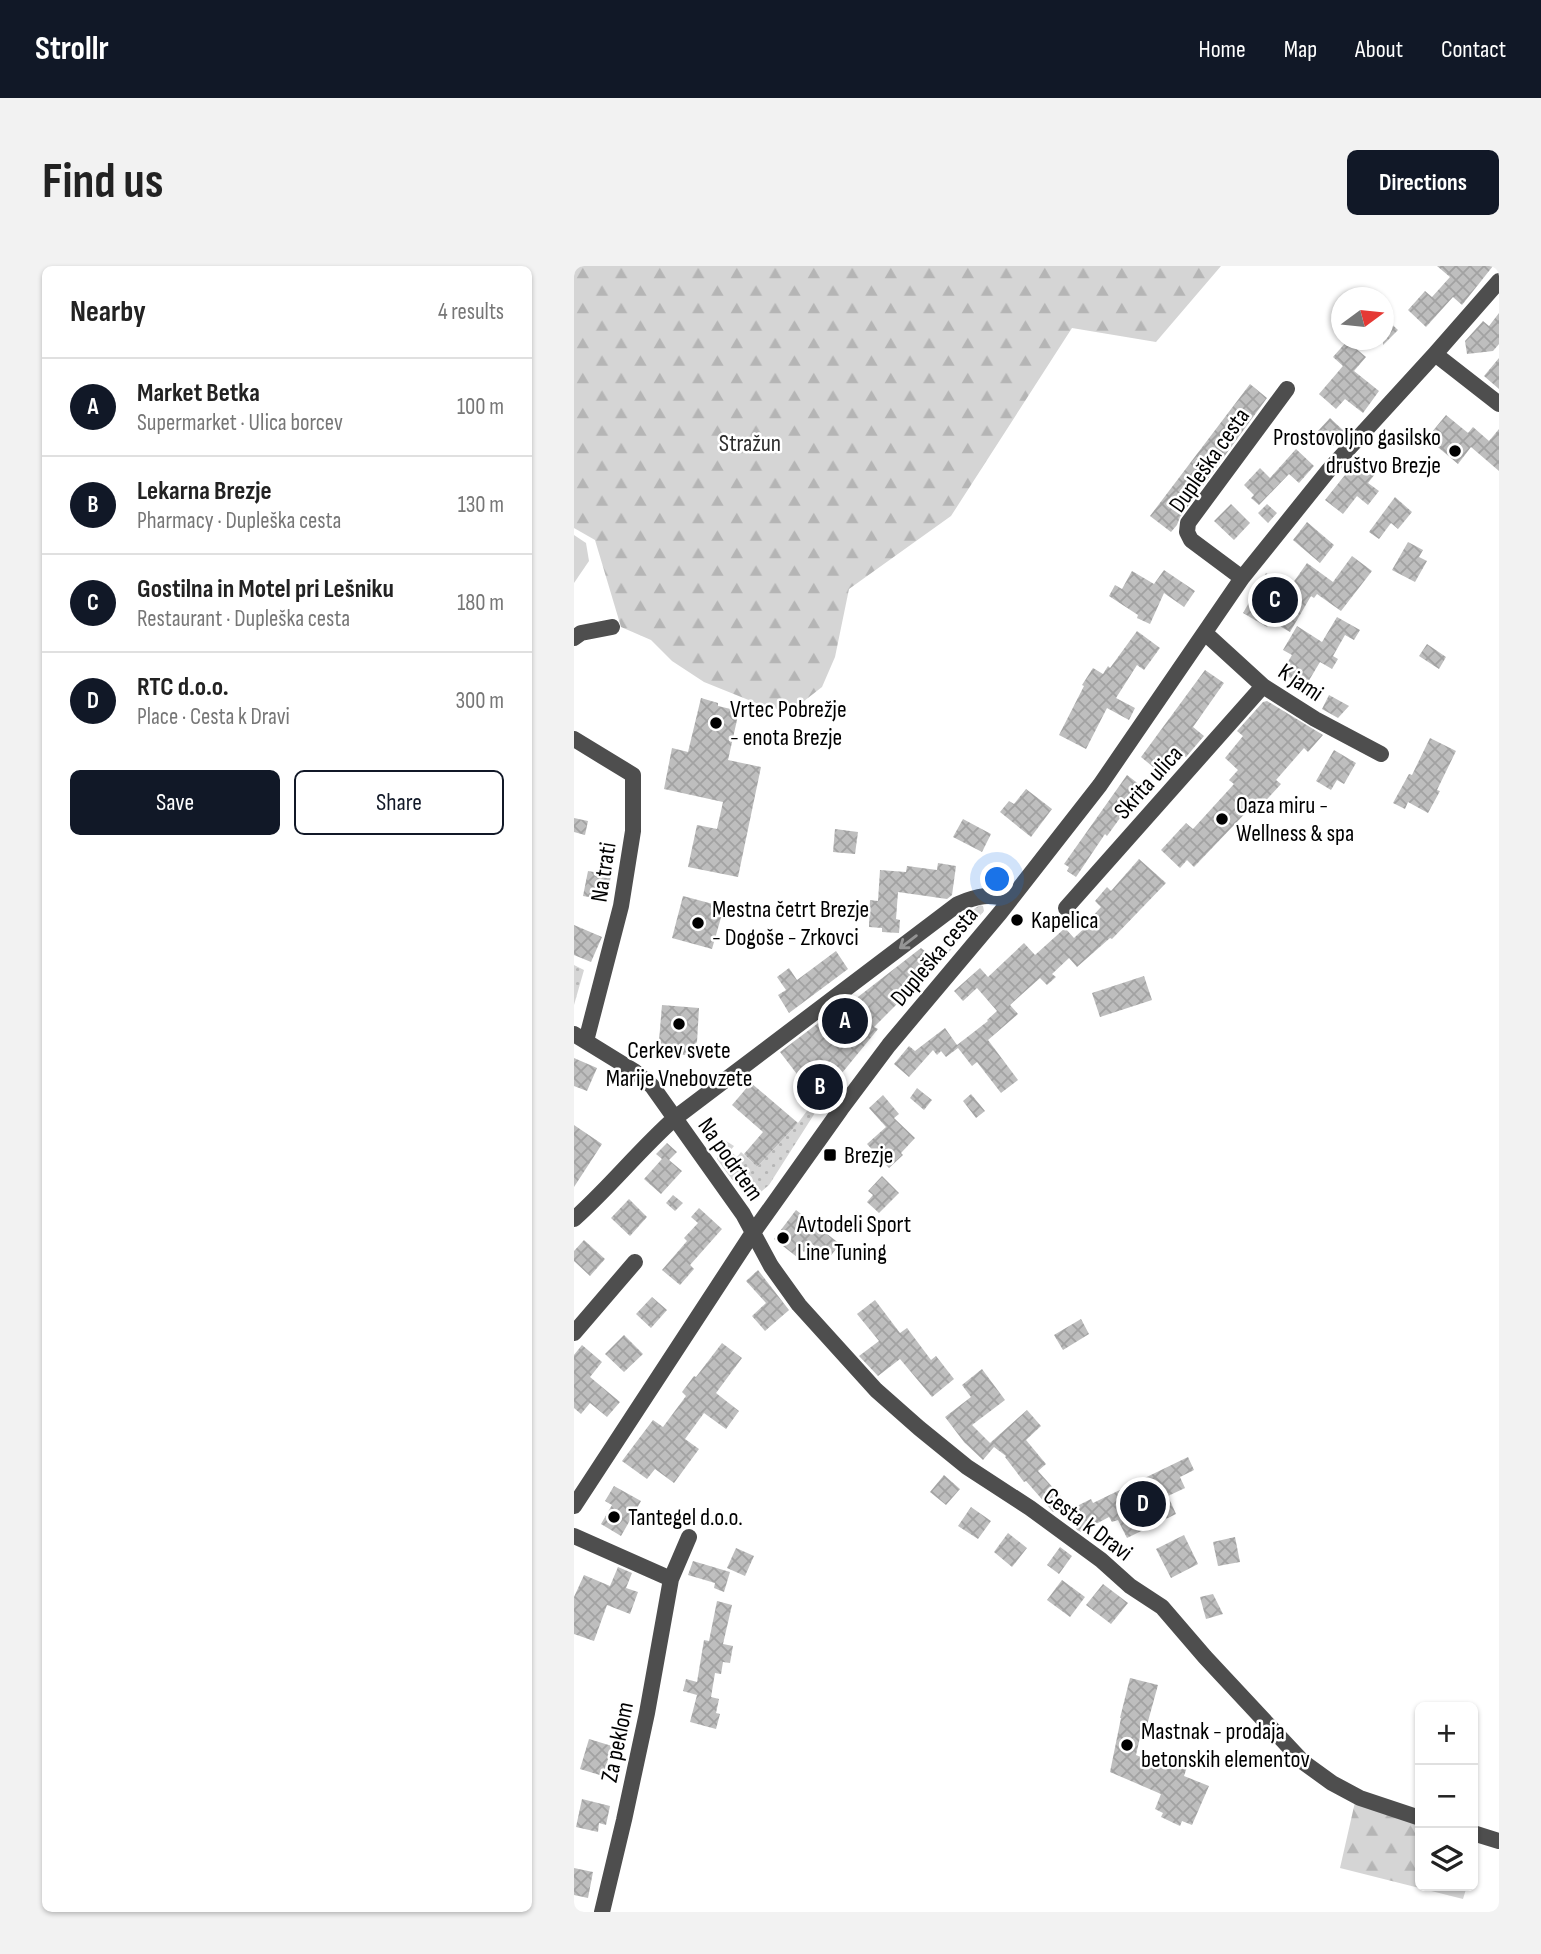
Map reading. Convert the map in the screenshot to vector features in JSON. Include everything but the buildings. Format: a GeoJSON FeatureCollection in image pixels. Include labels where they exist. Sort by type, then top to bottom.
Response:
{"type":"FeatureCollection","features":[{"type":"Feature","properties":{"kind":"street","name":"Dupleška cesta"},"geometry":{"type":"LineString","coordinates":[[574,1506],[752,1234],[841,1109],[1100,785],[1242,578],[1328,471],[1499,281]]}},
{"type":"Feature","properties":{"kind":"street"},"geometry":{"type":"LineString","coordinates":[[1435,354],[1499,404]]}},
{"type":"Feature","properties":{"kind":"street","name":"Dupleška cesta"},"geometry":{"type":"LineString","coordinates":[[1242,578],[1192,540],[1187,532],[1188,523],[1287,389]]}},
{"type":"Feature","properties":{"kind":"street"},"geometry":{"type":"LineString","coordinates":[[574,638],[581,633],[612,627]]}},
{"type":"Feature","properties":{"kind":"street","name":"K jami"},"geometry":{"type":"LineString","coordinates":[[1205,633],[1264,686],[1315,719],[1381,754]]}},
{"type":"Feature","properties":{"kind":"street","name":"Skrita ulica"},"geometry":{"type":"LineString","coordinates":[[1066,908],[1264,686]]}},
{"type":"Feature","properties":{"kind":"street","name":"Na trati"},"geometry":{"type":"LineString","coordinates":[[574,739],[633,775],[633,831],[621,906],[580,1037]]}},
{"type":"Feature","properties":{"kind":"street"},"geometry":{"type":"LineString","coordinates":[[574,1219],[654,1136],[675,1118],[958,904],[983,895],[1010,899]]}},
{"type":"Feature","properties":{"kind":"street","name":"Na podrtem"},"geometry":{"type":"LineString","coordinates":[[580,1037],[652,1086],[743,1214],[752,1234]]}},
{"type":"Feature","properties":{"kind":"street","name":"Cesta k Dravi"},"geometry":{"type":"LineString","coordinates":[[752,1234],[799,1305],[876,1390],[919,1428],[967,1467],[1030,1508],[1101,1560],[1130,1586],[1162,1607],[1303,1762],[1332,1783],[1360,1798],[1415,1816]]}},
{"type":"Feature","properties":{"kind":"street"},"geometry":{"type":"LineString","coordinates":[[574,1333],[635,1262]]}},
{"type":"Feature","properties":{"kind":"street"},"geometry":{"type":"LineString","coordinates":[[574,1536],[671,1579]]}},
{"type":"Feature","properties":{"kind":"street","name":"Za peklom"},"geometry":{"type":"LineString","coordinates":[[602,1912],[644,1726],[671,1579],[689,1537]]}},
{"type":"Feature","properties":{"kind":"street"},"geometry":{"type":"LineString","coordinates":[[1478,1835],[1499,1841]]}},
{"type":"Feature","properties":{"kind":"green space","name":"Stražun"},"geometry":{"type":"Polygon","coordinates":[[[574,266],[1221,266],[1156,342],[1072,328],[951,516],[849,589],[835,657],[822,687],[790,712],[761,705],[704,682],[672,661],[651,640],[621,627],[595,540],[574,528],[574,266]]]}},
{"type":"Feature","properties":{"kind":"green space"},"geometry":{"type":"Polygon","coordinates":[[[574,535],[586,543],[589,561],[574,583],[574,535]]]}},
{"type":"Feature","properties":{"kind":"green space"},"geometry":{"type":"Polygon","coordinates":[[[980,905],[984,911],[933,971],[907,996],[974,920],[971,911],[980,905]]]}},
{"type":"Feature","properties":{"kind":"green space"},"geometry":{"type":"Polygon","coordinates":[[[574,965],[584,970],[574,1005],[574,965]]]}},
{"type":"Feature","properties":{"kind":"green space"},"geometry":{"type":"Polygon","coordinates":[[[815,1100],[820,1105],[769,1185],[754,1195],[744,1191],[717,1159],[717,1153],[726,1141],[734,1146],[730,1151],[737,1157],[741,1152],[757,1167],[798,1123],[815,1100]]]}},
{"type":"Feature","properties":{"kind":"green space"},"geometry":{"type":"Polygon","coordinates":[[[1355,1802],[1415,1821],[1415,1887],[1340,1868],[1355,1802]]]}},
{"type":"Feature","properties":{"kind":"green space"},"geometry":{"type":"Polygon","coordinates":[[[1431,1891],[1465,1891],[1463,1899],[1431,1891]]]}},
{"type":"Feature","properties":{"kind":"place","name":"Prostovoljno gasilsko društvo Brezje"},"geometry":{"type":"Point","coordinates":[1455,451]}},
{"type":"Feature","properties":{"kind":"place","name":"Gostilna in Motel pri Lešniku"},"geometry":{"type":"Point","coordinates":[1275,600]}},
{"type":"Feature","properties":{"kind":"place","name":"Vrtec Pobrežje - enota Brezje"},"geometry":{"type":"Point","coordinates":[716,723]}},
{"type":"Feature","properties":{"kind":"place","name":"Oaza miru - Wellness & spa"},"geometry":{"type":"Point","coordinates":[1222,819]}},
{"type":"Feature","properties":{"kind":"place","name":"Kapelica"},"geometry":{"type":"Point","coordinates":[1017,920]}},
{"type":"Feature","properties":{"kind":"place","name":"Mestna četrt Brezje - Dogoše - Zrkovci"},"geometry":{"type":"Point","coordinates":[698,923]}},
{"type":"Feature","properties":{"kind":"place","name":"Market Betka"},"geometry":{"type":"Point","coordinates":[845,1021]}},
{"type":"Feature","properties":{"kind":"place","name":"Cerkev svete Marije Vnebovzete"},"geometry":{"type":"Point","coordinates":[679,1024]}},
{"type":"Feature","properties":{"kind":"place","name":"Lekarna Brezje"},"geometry":{"type":"Point","coordinates":[820,1087]}},
{"type":"Feature","properties":{"kind":"place","name":"Brezje"},"geometry":{"type":"Point","coordinates":[830,1155]}},
{"type":"Feature","properties":{"kind":"place","name":"Avtodeli Sport Line Tuning"},"geometry":{"type":"Point","coordinates":[783,1238]}},
{"type":"Feature","properties":{"kind":"place","name":"RTC d.o.o."},"geometry":{"type":"Point","coordinates":[1143,1504]}},
{"type":"Feature","properties":{"kind":"place","name":"Tantegel d.o.o."},"geometry":{"type":"Point","coordinates":[614,1517]}},
{"type":"Feature","properties":{"kind":"place","name":"Mastnak - prodaja betonskih elementov"},"geometry":{"type":"Point","coordinates":[1127,1745]}}]}
